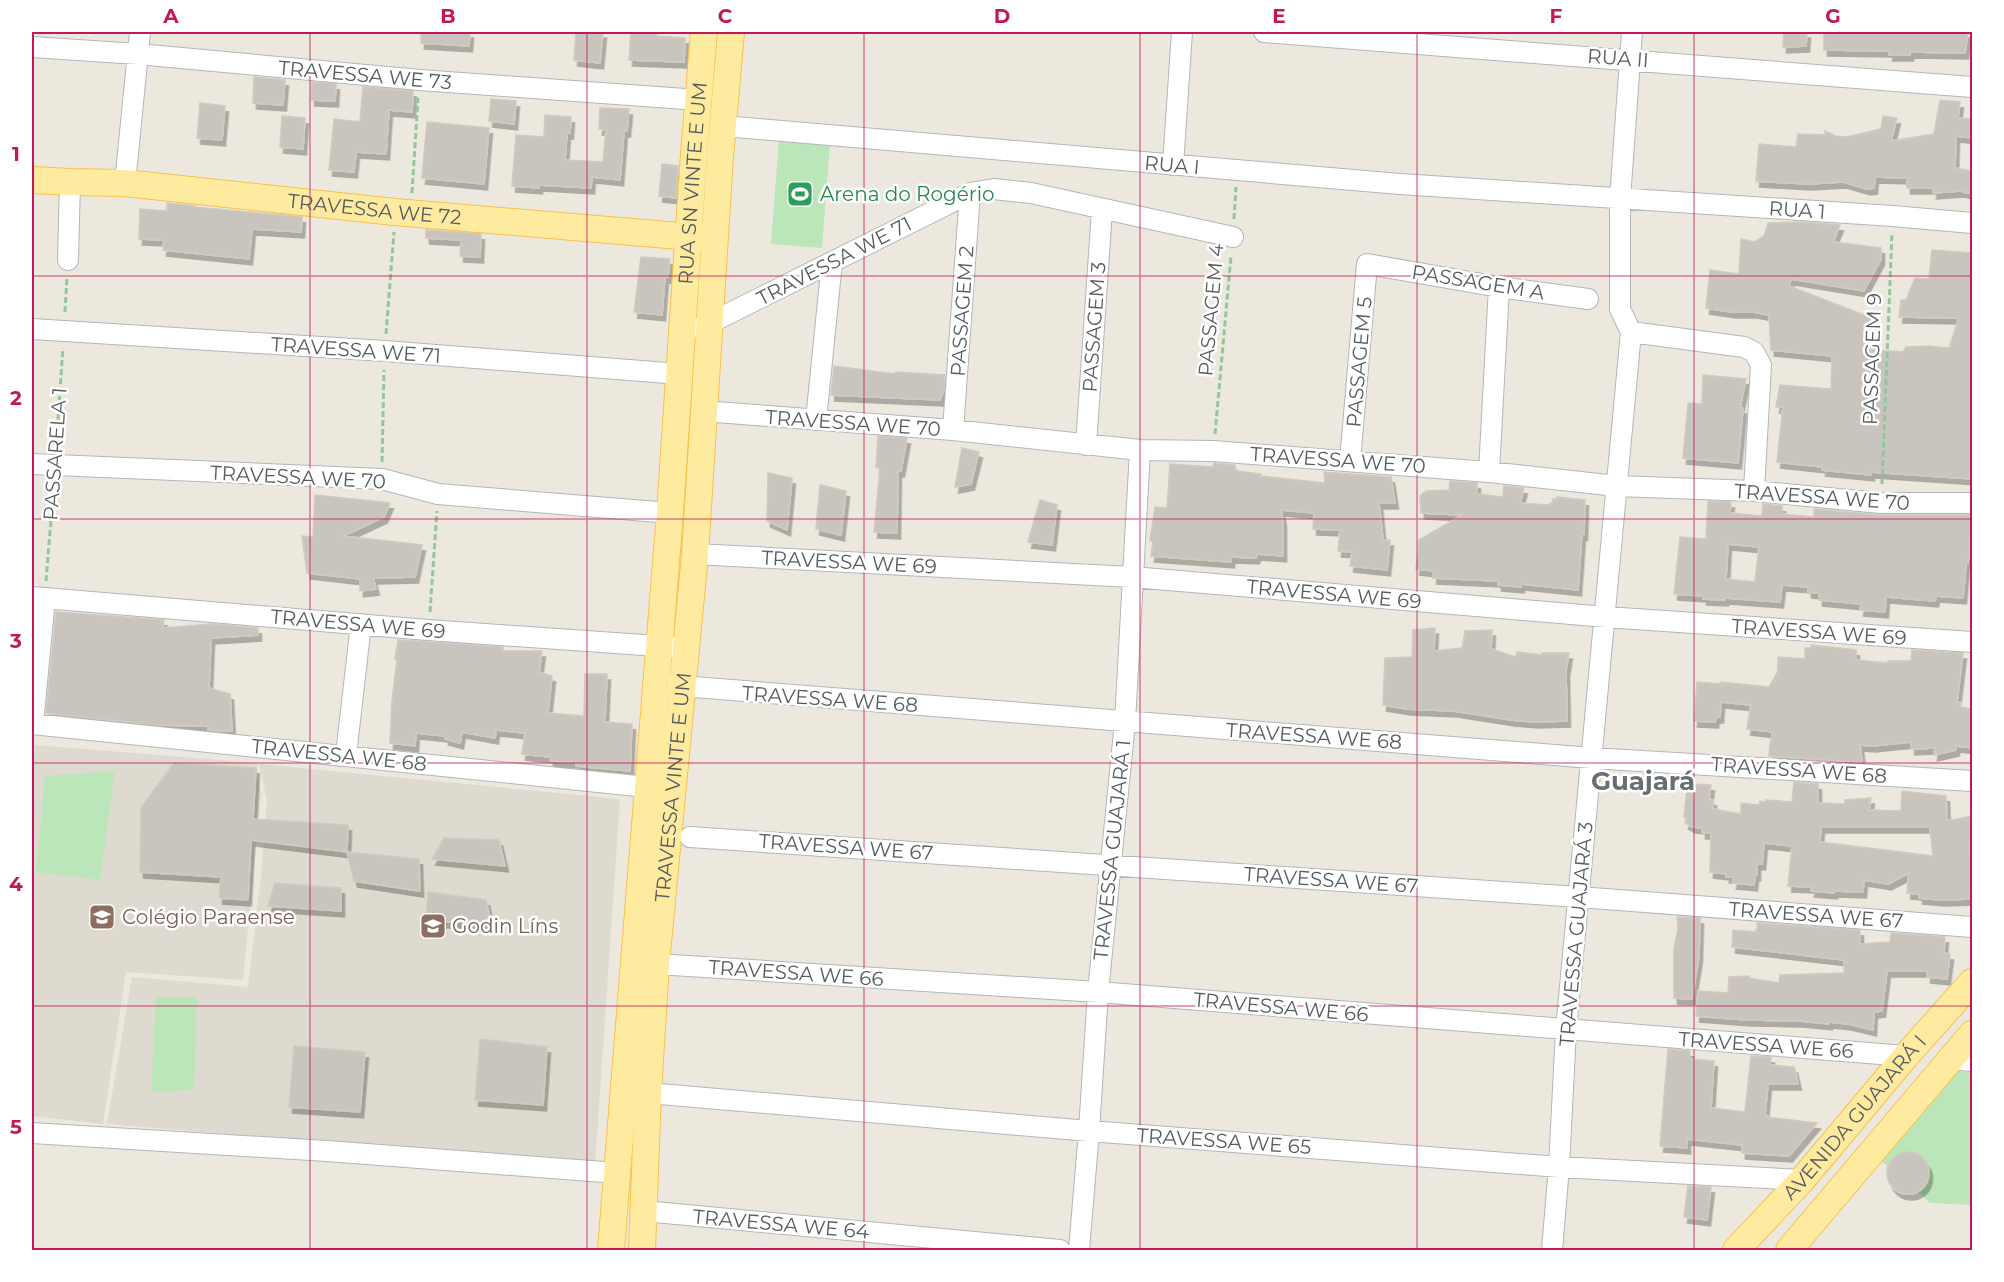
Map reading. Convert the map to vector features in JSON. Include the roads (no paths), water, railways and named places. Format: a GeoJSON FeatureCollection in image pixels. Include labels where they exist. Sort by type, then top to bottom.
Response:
{"type":"FeatureCollection","features":[{"type":"Feature","properties":{"kind":"main road","name":"RUA SN VINTE E UM"},"geometry":{"type":"LineString","coordinates":[[682,336],[704,32]]}},
{"type":"Feature","properties":{"kind":"main road","name":"RUA SN VINTE E UM"},"geometry":{"type":"LineString","coordinates":[[710,324],[731,32]]}},
{"type":"Feature","properties":{"kind":"main road","name":"TRAVESSA WE 72"},"geometry":{"type":"LineString","coordinates":[[32,180],[125,183],[411,213],[716,239]]}},
{"type":"Feature","properties":{"kind":"main road","name":"TRAVESSA VINTE E UM"},"geometry":{"type":"LineString","coordinates":[[642,1251],[656,964],[695,554],[710,324]]}},
{"type":"Feature","properties":{"kind":"main road","name":"TRAVESSA VINTE E UM"},"geometry":{"type":"LineString","coordinates":[[611,1251],[657,683],[682,336]]}},
{"type":"Feature","properties":{"kind":"main road"},"geometry":{"type":"LineString","coordinates":[[663,591],[691,594]]}},
{"type":"Feature","properties":{"kind":"main road"},"geometry":{"type":"LineString","coordinates":[[650,752],[677,754]]}},
{"type":"Feature","properties":{"kind":"main road","name":"AVENIDA GUAJARÁ I"},"geometry":{"type":"LineString","coordinates":[[1736,1251],[1802,1180],[1906,1056],[1972,982]]}},
{"type":"Feature","properties":{"kind":"main road","name":"AVENIDA GUAJARÁ I"},"geometry":{"type":"LineString","coordinates":[[1789,1251],[1962,1060],[1972,1034]]}},
{"type":"Feature","properties":{"kind":"street"},"geometry":{"type":"LineString","coordinates":[[125,183],[140,32]]}},
{"type":"Feature","properties":{"kind":"street"},"geometry":{"type":"LineString","coordinates":[[1173,165],[1182,32]]}},
{"type":"Feature","properties":{"kind":"street","name":"RUA II"},"geometry":{"type":"LineString","coordinates":[[1263,32],[1972,87]]}},
{"type":"Feature","properties":{"kind":"street"},"geometry":{"type":"LineString","coordinates":[[1632,32],[1620,199],[1620,309],[1631,332],[1744,347],[1754,352],[1761,365],[1754,491]]}},
{"type":"Feature","properties":{"kind":"street","name":"TRAVESSA WE 73"},"geometry":{"type":"LineString","coordinates":[[32,47],[138,54],[420,80],[699,100]]}},
{"type":"Feature","properties":{"kind":"street","name":"RUA I"},"geometry":{"type":"LineString","coordinates":[[724,126],[1237,171],[1620,199]]}},
{"type":"Feature","properties":{"kind":"street"},"geometry":{"type":"LineString","coordinates":[[68,260],[70,183]]}},
{"type":"Feature","properties":{"kind":"street","name":"TRAVESSA WE 71"},"geometry":{"type":"LineString","coordinates":[[682,336],[970,193],[994,189],[1012,190],[1233,237]]}},
{"type":"Feature","properties":{"kind":"street","name":"PASSAGEM 2"},"geometry":{"type":"LineString","coordinates":[[953,430],[970,193]]}},
{"type":"Feature","properties":{"kind":"street","name":"RUA 1"},"geometry":{"type":"LineString","coordinates":[[1620,199],[1972,223]]}},
{"type":"Feature","properties":{"kind":"street","name":"PASSAGEM 3"},"geometry":{"type":"LineString","coordinates":[[1086,445],[1102,210]]}},
{"type":"Feature","properties":{"kind":"street"},"geometry":{"type":"LineString","coordinates":[[816,420],[832,262]]}},
{"type":"Feature","properties":{"kind":"street","name":"PASSAGEM A"},"geometry":{"type":"LineString","coordinates":[[1367,264],[1499,287],[1588,299]]}},
{"type":"Feature","properties":{"kind":"street","name":"PASSAGEM 5"},"geometry":{"type":"LineString","coordinates":[[1350,461],[1367,264]]}},
{"type":"Feature","properties":{"kind":"street"},"geometry":{"type":"LineString","coordinates":[[1489,472],[1499,287]]}},
{"type":"Feature","properties":{"kind":"street","name":"TRAVESSA WE 71"},"geometry":{"type":"LineString","coordinates":[[32,329],[385,351],[680,374]]}},
{"type":"Feature","properties":{"kind":"street","name":"TRAVESSA GUAJARÁ 3"},"geometry":{"type":"LineString","coordinates":[[1552,1251],[1566,1030],[1631,332]]}},
{"type":"Feature","properties":{"kind":"street","name":"TRAVESSA WE 70"},"geometry":{"type":"LineString","coordinates":[[703,411],[953,430],[1140,450],[1213,451],[1489,472],[1617,486],[1754,491],[1881,503],[1972,503]]}},
{"type":"Feature","properties":{"kind":"street","name":"TRAVESSA GUAJARÁ 1"},"geometry":{"type":"LineString","coordinates":[[1079,1251],[1098,992],[1125,722],[1140,450]]}},
{"type":"Feature","properties":{"kind":"street","name":"TRAVESSA WE 70"},"geometry":{"type":"LineString","coordinates":[[32,464],[382,479],[438,494],[670,513]]}},
{"type":"Feature","properties":{"kind":"street","name":"TRAVESSA WE 69"},"geometry":{"type":"LineString","coordinates":[[695,554],[1132,577],[1606,617],[1972,642]]}},
{"type":"Feature","properties":{"kind":"street"},"geometry":{"type":"LineString","coordinates":[[32,724],[38,598]]}},
{"type":"Feature","properties":{"kind":"street","name":"TRAVESSA WE 69"},"geometry":{"type":"LineString","coordinates":[[38,598],[428,630],[685,648]]}},
{"type":"Feature","properties":{"kind":"street"},"geometry":{"type":"LineString","coordinates":[[346,755],[361,624]]}},
{"type":"Feature","properties":{"kind":"street","name":"TRAVESSA WE 68"},"geometry":{"type":"LineString","coordinates":[[657,683],[683,687],[1592,758],[1972,781]]}},
{"type":"Feature","properties":{"kind":"street","name":"TRAVESSA WE 68"},"geometry":{"type":"LineString","coordinates":[[32,724],[647,787]]}},
{"type":"Feature","properties":{"kind":"street","name":"TRAVESSA WE 67"},"geometry":{"type":"LineString","coordinates":[[690,837],[1579,897],[1972,927]]}},
{"type":"Feature","properties":{"kind":"street","name":"TRAVESSA WE 66"},"geometry":{"type":"LineString","coordinates":[[656,964],[1098,992],[1906,1056]]}},
{"type":"Feature","properties":{"kind":"street","name":"TRAVESSA WE 65"},"geometry":{"type":"LineString","coordinates":[[648,1093],[1089,1131],[1559,1167],[1802,1180]]}},
{"type":"Feature","properties":{"kind":"street"},"geometry":{"type":"LineString","coordinates":[[32,1133],[327,1151],[617,1173]]}},
{"type":"Feature","properties":{"kind":"street","name":"TRAVESSA WE 64"},"geometry":{"type":"LineString","coordinates":[[644,1211],[1060,1251]]}},
{"type":"Feature","properties":{"kind":"place","name":"Arena do Rogério"},"geometry":{"type":"Point","coordinates":[800,194]}},
{"type":"Feature","properties":{"kind":"place","name":"Colégio Paraense"},"geometry":{"type":"Point","coordinates":[102,917]}},
{"type":"Feature","properties":{"kind":"place","name":"Godin Líns"},"geometry":{"type":"Point","coordinates":[433,926]}},
{"type":"Feature","properties":{"kind":"district","name":"Guajará"},"geometry":{"type":"Point","coordinates":[1643,781]}}]}
